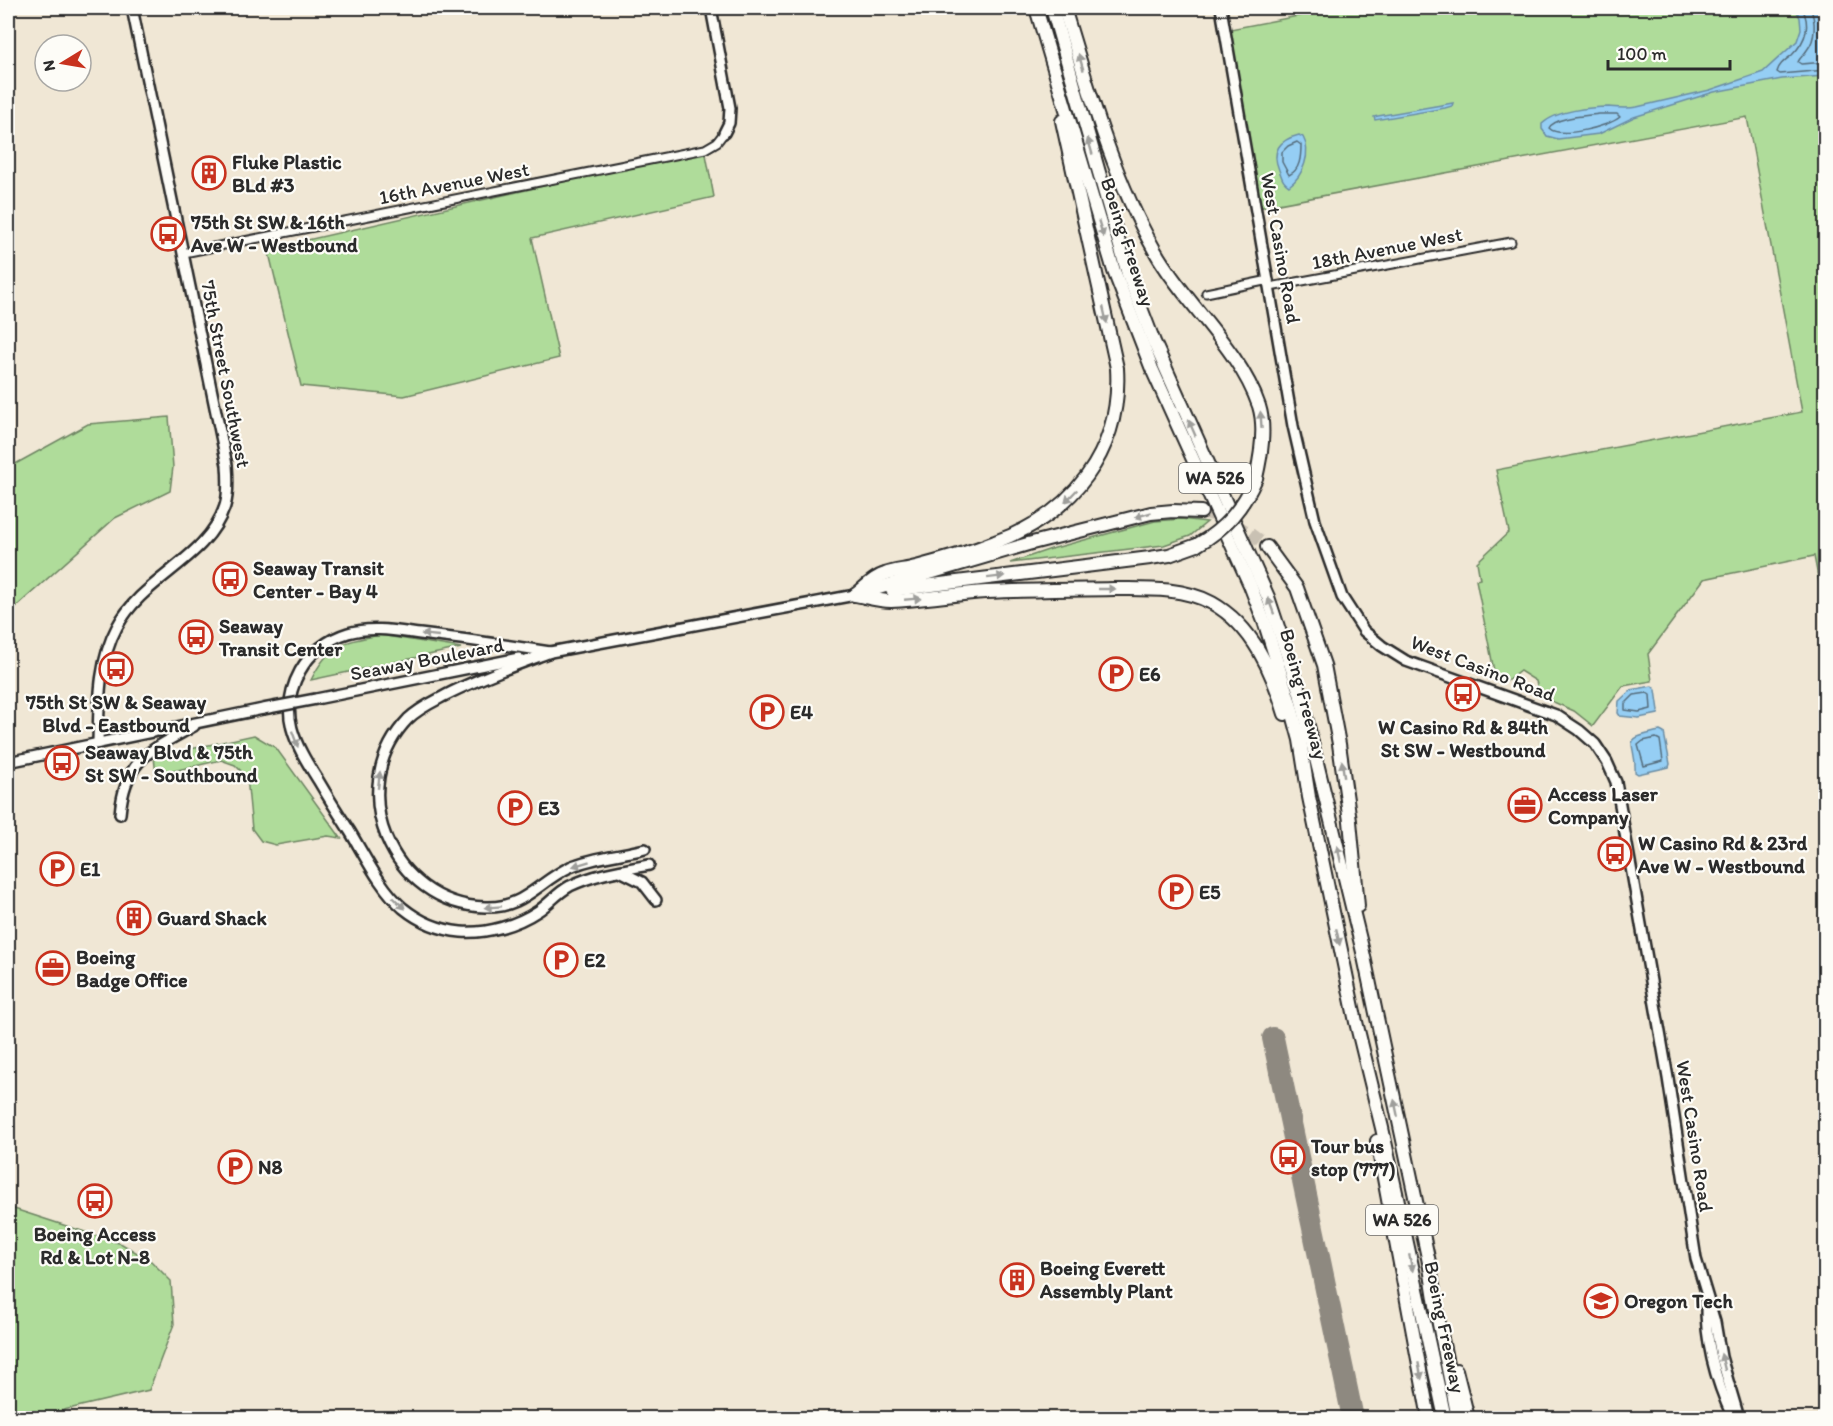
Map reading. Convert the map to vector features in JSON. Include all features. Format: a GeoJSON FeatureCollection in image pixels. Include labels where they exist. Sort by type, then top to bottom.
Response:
{"type":"FeatureCollection","features":[{"type":"Feature","properties":{"kind":"highway","name":"Boeing Freeway"},"geometry":{"type":"LineString","coordinates":[[1052,8],[1128,274],[1154,342],[1254,564],[1281,634],[1300,693],[1363,952],[1430,1267],[1458,1419]]}},
{"type":"Feature","properties":{"kind":"highway"},"geometry":{"type":"LineString","coordinates":[[855,595],[1169,555],[1197,545],[1221,529],[1245,501],[1256,478],[1261,455],[1262,434],[1260,409],[1253,390],[1241,369],[1169,274],[1138,219],[1096,112],[1064,8]]}},
{"type":"Feature","properties":{"kind":"highway","name":"Boeing Freeway"},"geometry":{"type":"LineString","coordinates":[[1037,10],[1118,282],[1152,369],[1230,540],[1280,667],[1300,740],[1309,797],[1356,1022],[1382,1128],[1445,1419]]}},
{"type":"Feature","properties":{"kind":"highway"},"geometry":{"type":"LineString","coordinates":[[855,595],[883,574],[916,567],[997,542],[1045,518],[1062,504],[1085,479],[1103,449],[1110,431],[1118,390],[1117,368],[1037,10]]}},
{"type":"Feature","properties":{"kind":"highway"},"geometry":{"type":"LineString","coordinates":[[855,595],[1028,544],[1151,513],[1201,512]]}},
{"type":"Feature","properties":{"kind":"highway"},"geometry":{"type":"LineString","coordinates":[[1268,548],[1297,588],[1324,665],[1338,732],[1350,821],[1363,952]]}},
{"type":"Feature","properties":{"kind":"highway"},"geometry":{"type":"LineString","coordinates":[[855,595],[888,601],[985,592],[1150,589],[1193,595],[1212,603],[1232,617],[1248,634],[1270,670],[1309,797]]}},
{"type":"Feature","properties":{"kind":"highway"},"geometry":{"type":"LineString","coordinates":[[1356,1022],[1429,1419]]}},
{"type":"Feature","properties":{"kind":"highway"},"geometry":{"type":"LineString","coordinates":[[1430,1267],[1468,1419]]}},
{"type":"Feature","properties":{"kind":"street","name":"75th Street Southwest"},"geometry":{"type":"LineString","coordinates":[[98,743],[101,681],[108,647],[117,626],[130,607],[205,540],[216,525],[225,504],[227,465],[132,8]]}},
{"type":"Feature","properties":{"kind":"street"},"geometry":{"type":"LineString","coordinates":[[711,8],[730,108],[729,123],[724,133]]}},
{"type":"Feature","properties":{"kind":"street","name":"West Casino Road"},"geometry":{"type":"LineString","coordinates":[[1221,8],[1291,417],[1307,491],[1330,565],[1352,614],[1364,631],[1406,661],[1556,715],[1595,744],[1616,782],[1667,1068],[1696,1259],[1715,1322],[1721,1357],[1739,1419]]}},
{"type":"Feature","properties":{"kind":"street","name":"16th Avenue West"},"geometry":{"type":"LineString","coordinates":[[184,254],[705,149],[717,142],[724,133]]}},
{"type":"Feature","properties":{"kind":"street","name":"18th Avenue West"},"geometry":{"type":"LineString","coordinates":[[1206,293],[1511,242]]}},
{"type":"Feature","properties":{"kind":"street","name":"Seaway Boulevard"},"geometry":{"type":"LineString","coordinates":[[8,762],[550,652],[855,595]]}},
{"type":"Feature","properties":{"kind":"street"},"geometry":{"type":"LineString","coordinates":[[550,652],[479,640],[384,630],[349,633],[323,645],[304,665],[292,691],[289,715],[292,733],[304,758],[386,888],[409,912],[433,925],[458,932],[483,931],[515,922],[540,910],[553,896],[590,877],[648,865]]}},
{"type":"Feature","properties":{"kind":"street"},"geometry":{"type":"LineString","coordinates":[[550,652],[459,688],[420,709],[399,729],[386,754],[378,782],[380,820],[389,846],[408,872],[430,891],[457,903],[493,908],[523,900],[544,882],[569,868],[645,849]]}},
{"type":"Feature","properties":{"kind":"street"},"geometry":{"type":"LineString","coordinates":[[120,814],[122,794],[138,761],[164,742],[201,722]]}},
{"type":"Feature","properties":{"kind":"street"},"geometry":{"type":"LineString","coordinates":[[620,871],[642,882],[656,900]]}},
{"type":"Feature","properties":{"kind":"street","name":"West Casino Road"},"geometry":{"type":"LineString","coordinates":[[1706,1294],[1706,1324],[1712,1360],[1733,1419]]}},
{"type":"Feature","properties":{"kind":"green space"},"geometry":{"type":"Polygon","coordinates":[[[1340,8],[1825,8],[1825,614],[1814,556],[1704,579],[1648,654],[1652,681],[1623,686],[1593,726],[1574,711],[1540,696],[1536,681],[1520,671],[1507,681],[1495,676],[1476,580],[1480,579],[1477,562],[1509,532],[1496,470],[1802,412],[1747,117],[1257,208],[1225,30],[1340,8]]]}},
{"type":"Feature","properties":{"kind":"green space"},"geometry":{"type":"Polygon","coordinates":[[[705,149],[714,197],[532,238],[559,358],[404,396],[301,386],[268,249],[705,149]]]}},
{"type":"Feature","properties":{"kind":"green space"},"geometry":{"type":"Polygon","coordinates":[[[169,417],[173,467],[170,491],[115,518],[8,614],[8,468],[88,424],[169,417]]]}},
{"type":"Feature","properties":{"kind":"green space"},"geometry":{"type":"Polygon","coordinates":[[[1181,519],[1207,522],[1190,536],[1164,545],[1010,563],[1051,549],[1155,521],[1181,519]]]}},
{"type":"Feature","properties":{"kind":"green space"},"geometry":{"type":"Polygon","coordinates":[[[380,635],[461,648],[311,680],[324,659],[338,647],[380,635]]]}},
{"type":"Feature","properties":{"kind":"green space"},"geometry":{"type":"Polygon","coordinates":[[[254,735],[276,748],[341,838],[328,836],[276,845],[261,841],[252,829],[247,777],[235,765],[221,760],[156,775],[154,757],[254,735]]]}},
{"type":"Feature","properties":{"kind":"green space"},"geometry":{"type":"Polygon","coordinates":[[[8,1207],[122,1244],[151,1261],[171,1281],[174,1324],[149,1390],[30,1418],[8,1418],[8,1207]]]}},
{"type":"Feature","properties":{"kind":"water"},"geometry":{"type":"Polygon","coordinates":[[[1797,8],[1825,8],[1825,76],[1782,79],[1714,92],[1634,117],[1599,134],[1558,139],[1547,136],[1542,129],[1542,124],[1564,113],[1592,108],[1637,107],[1710,90],[1763,72],[1797,41],[1801,29],[1797,8]]]}},
{"type":"Feature","properties":{"kind":"water"},"geometry":{"type":"Polygon","coordinates":[[[1453,103],[1452,106],[1445,108],[1375,120],[1374,117],[1378,116],[1453,103]]]}},
{"type":"Feature","properties":{"kind":"water"},"geometry":{"type":"Polygon","coordinates":[[[1299,135],[1306,143],[1305,164],[1289,186],[1279,170],[1276,157],[1278,147],[1282,143],[1299,135]]]}},
{"type":"Feature","properties":{"kind":"water"},"geometry":{"type":"Polygon","coordinates":[[[1652,686],[1656,690],[1658,714],[1639,718],[1620,716],[1619,701],[1631,690],[1652,686]]]}},
{"type":"Feature","properties":{"kind":"water"},"geometry":{"type":"Polygon","coordinates":[[[1660,731],[1664,733],[1669,767],[1638,774],[1635,772],[1632,743],[1638,737],[1660,731]]]}},
{"type":"Feature","properties":{"kind":"taxiway"},"geometry":{"type":"LineString","coordinates":[[1273,1038],[1353,1418]]}},
{"type":"Feature","properties":{"kind":"tunnel"},"geometry":{"type":"LineString","coordinates":[[1201,512],[1236,525],[1267,547]]}},
{"type":"Feature","properties":{"kind":"place","name":"Fluke Plastic BLd #3"},"geometry":{"type":"Point","coordinates":[209,173]}},
{"type":"Feature","properties":{"kind":"place","name":"75th St SW & 16th Ave W - Westbound"},"geometry":{"type":"Point","coordinates":[168,234]}},
{"type":"Feature","properties":{"kind":"place","name":"Seaway Transit Center - Bay 4"},"geometry":{"type":"Point","coordinates":[230,579]}},
{"type":"Feature","properties":{"kind":"place","name":"Seaway Transit Center"},"geometry":{"type":"Point","coordinates":[196,637]}},
{"type":"Feature","properties":{"kind":"place","name":"75th St SW & Seaway Blvd - Eastbound"},"geometry":{"type":"Point","coordinates":[116,669]}},
{"type":"Feature","properties":{"kind":"place","name":"E6"},"geometry":{"type":"Point","coordinates":[1116,674]}},
{"type":"Feature","properties":{"kind":"place","name":"W Casino Rd & 84th St SW - Westbound"},"geometry":{"type":"Point","coordinates":[1463,694]}},
{"type":"Feature","properties":{"kind":"place","name":"E4"},"geometry":{"type":"Point","coordinates":[767,712]}},
{"type":"Feature","properties":{"kind":"place","name":"Seaway Blvd & 75th St SW - Southbound"},"geometry":{"type":"Point","coordinates":[62,763]}},
{"type":"Feature","properties":{"kind":"place","name":"Access Laser Company"},"geometry":{"type":"Point","coordinates":[1525,805]}},
{"type":"Feature","properties":{"kind":"place","name":"E3"},"geometry":{"type":"Point","coordinates":[515,808]}},
{"type":"Feature","properties":{"kind":"place","name":"W Casino Rd & 23rd Ave W - Westbound"},"geometry":{"type":"Point","coordinates":[1615,854]}},
{"type":"Feature","properties":{"kind":"place","name":"E1"},"geometry":{"type":"Point","coordinates":[57,869]}},
{"type":"Feature","properties":{"kind":"place","name":"E5"},"geometry":{"type":"Point","coordinates":[1176,892]}},
{"type":"Feature","properties":{"kind":"place","name":"Guard Shack"},"geometry":{"type":"Point","coordinates":[134,918]}},
{"type":"Feature","properties":{"kind":"place","name":"E2"},"geometry":{"type":"Point","coordinates":[561,960]}},
{"type":"Feature","properties":{"kind":"place","name":"Boeing Badge Office"},"geometry":{"type":"Point","coordinates":[53,968]}},
{"type":"Feature","properties":{"kind":"place","name":"Tour bus stop (777)"},"geometry":{"type":"Point","coordinates":[1288,1157]}},
{"type":"Feature","properties":{"kind":"place","name":"N8"},"geometry":{"type":"Point","coordinates":[235,1167]}},
{"type":"Feature","properties":{"kind":"place","name":"Boeing Access Rd & Lot N-8"},"geometry":{"type":"Point","coordinates":[95,1201]}},
{"type":"Feature","properties":{"kind":"place","name":"Boeing Everett Assembly Plant"},"geometry":{"type":"Point","coordinates":[1017,1280]}},
{"type":"Feature","properties":{"kind":"place","name":"Oregon Tech"},"geometry":{"type":"Point","coordinates":[1601,1301]}}]}
